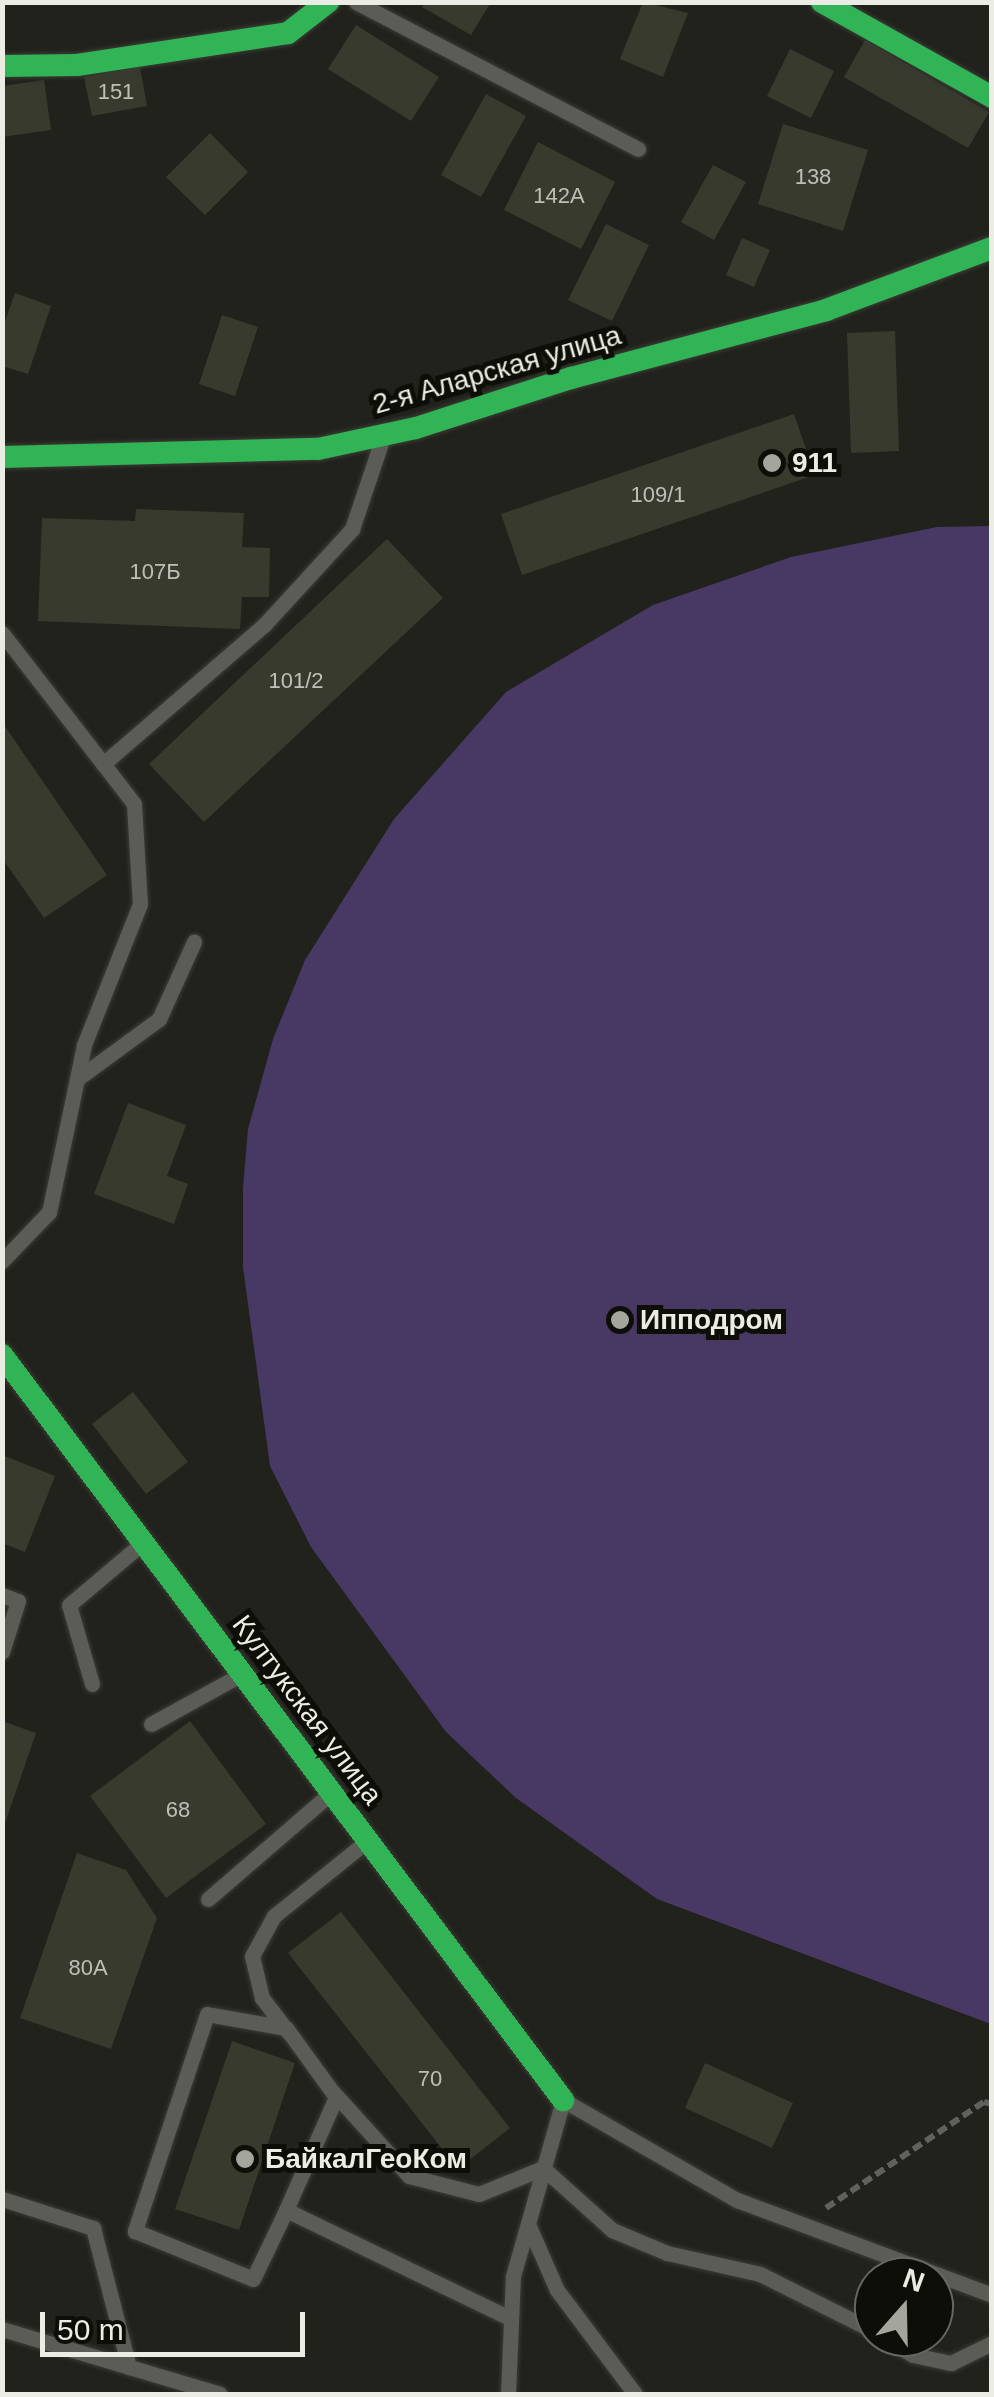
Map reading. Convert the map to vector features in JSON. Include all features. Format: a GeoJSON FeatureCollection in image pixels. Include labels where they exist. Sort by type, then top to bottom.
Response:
{"type":"FeatureCollection","features":[{"type":"Feature","properties":{"kind":"street"},"geometry":{"type":"LineString","coordinates":[[2,66],[77,65],[288,33],[328,2]]}},
{"type":"Feature","properties":{"kind":"street"},"geometry":{"type":"LineString","coordinates":[[822,2],[992,98]]}},
{"type":"Feature","properties":{"kind":"street","name":"2-я Аларская улица"},"geometry":{"type":"LineString","coordinates":[[2,457],[318,449],[384,435],[826,310],[992,248]]}},
{"type":"Feature","properties":{"kind":"street","name":"Култукская улица"},"geometry":{"type":"LineString","coordinates":[[2,1356],[563,2100]]}},
{"type":"Feature","properties":{"kind":"lane"},"geometry":{"type":"LineString","coordinates":[[356,2],[638,149]]}},
{"type":"Feature","properties":{"kind":"lane"},"geometry":{"type":"LineString","coordinates":[[103,764],[265,624],[352,529],[384,435]]}},
{"type":"Feature","properties":{"kind":"lane"},"geometry":{"type":"LineString","coordinates":[[2,633],[134,804],[140,904],[76,1080],[49,1212],[2,1260]]}},
{"type":"Feature","properties":{"kind":"lane"},"geometry":{"type":"LineString","coordinates":[[76,1080],[159,1019],[194,942]]}},
{"type":"Feature","properties":{"kind":"lane"},"geometry":{"type":"LineString","coordinates":[[92,1684],[69,1605],[143,1542]]}},
{"type":"Feature","properties":{"kind":"lane"},"geometry":{"type":"LineString","coordinates":[[2,1595],[18,1601],[2,1652]]}},
{"type":"Feature","properties":{"kind":"lane"},"geometry":{"type":"LineString","coordinates":[[151,1724],[242,1674]]}},
{"type":"Feature","properties":{"kind":"lane"},"geometry":{"type":"LineString","coordinates":[[208,1899],[331,1793]]}},
{"type":"Feature","properties":{"kind":"lane"},"geometry":{"type":"LineString","coordinates":[[368,1841],[274,1916],[252,1956],[262,1998],[336,2097],[410,2176],[479,2194],[544,2168]]}},
{"type":"Feature","properties":{"kind":"lane"},"geometry":{"type":"LineString","coordinates":[[286,2028],[207,2014],[135,2231],[252,2279],[336,2097]]}},
{"type":"Feature","properties":{"kind":"lane"},"geometry":{"type":"LineString","coordinates":[[508,2394],[513,2276],[563,2100],[737,2200],[992,2295]]}},
{"type":"Feature","properties":{"kind":"lane"},"geometry":{"type":"LineString","coordinates":[[544,2168],[612,2230],[667,2253],[760,2274],[854,2321]]}},
{"type":"Feature","properties":{"kind":"lane"},"geometry":{"type":"LineString","coordinates":[[2,2199],[93,2228],[129,2367]]}},
{"type":"Feature","properties":{"kind":"lane"},"geometry":{"type":"LineString","coordinates":[[286,2210],[512,2320]]}},
{"type":"Feature","properties":{"kind":"lane"},"geometry":{"type":"LineString","coordinates":[[528,2224],[557,2290],[635,2394]]}},
{"type":"Feature","properties":{"kind":"lane"},"geometry":{"type":"LineString","coordinates":[[2,2329],[220,2394]]}},
{"type":"Feature","properties":{"kind":"lane"},"geometry":{"type":"LineString","coordinates":[[922,2357],[951,2363],[992,2344]]}},
{"type":"Feature","properties":{"kind":"path"},"geometry":{"type":"LineString","coordinates":[[802,2224],[984,2102],[992,2104]]}},
{"type":"Feature","properties":{"kind":"shaded area","name":"Ипподром"},"geometry":{"type":"Polygon","coordinates":[[[992,526],[991,2024],[657,1899],[516,1798],[446,1732],[311,1547],[270,1466],[243,1267],[243,1188],[248,1129],[273,1039],[305,960],[394,819],[506,692],[653,605],[791,557],[937,527],[992,526]]]}},
{"type":"Feature","properties":{"kind":"building"},"geometry":{"type":"Polygon","coordinates":[[[425,2],[491,2],[471,35],[422,7],[425,2]]]}},
{"type":"Feature","properties":{"kind":"building"},"geometry":{"type":"Polygon","coordinates":[[[643,2],[688,13],[663,77],[620,59],[643,2]]]}},
{"type":"Feature","properties":{"kind":"building"},"geometry":{"type":"Polygon","coordinates":[[[356,25],[439,77],[411,121],[328,69],[356,25]]]}},
{"type":"Feature","properties":{"kind":"building"},"geometry":{"type":"Polygon","coordinates":[[[865,40],[989,112],[968,148],[844,77],[865,40]]]}},
{"type":"Feature","properties":{"kind":"building"},"geometry":{"type":"Polygon","coordinates":[[[790,49],[834,71],[811,118],[767,96],[790,49]]]}},
{"type":"Feature","properties":{"kind":"building"},"geometry":{"type":"Polygon","coordinates":[[[140,67],[147,106],[92,116],[84,77],[140,67]]]}},
{"type":"Feature","properties":{"kind":"building"},"geometry":{"type":"Polygon","coordinates":[[[44,80],[51,130],[2,137],[2,86],[44,80]]]}},
{"type":"Feature","properties":{"kind":"building"},"geometry":{"type":"Polygon","coordinates":[[[486,94],[526,116],[481,197],[441,175],[486,94]]]}},
{"type":"Feature","properties":{"kind":"building"},"geometry":{"type":"Polygon","coordinates":[[[783,124],[868,150],[843,231],[758,204],[783,124]]]}},
{"type":"Feature","properties":{"kind":"building"},"geometry":{"type":"Polygon","coordinates":[[[210,133],[248,172],[205,215],[166,177],[210,133]]]}},
{"type":"Feature","properties":{"kind":"building"},"geometry":{"type":"Polygon","coordinates":[[[538,142],[615,182],[581,249],[504,210],[538,142]]]}},
{"type":"Feature","properties":{"kind":"building"},"geometry":{"type":"Polygon","coordinates":[[[713,165],[746,182],[714,240],[681,222],[713,165]]]}},
{"type":"Feature","properties":{"kind":"building"},"geometry":{"type":"Polygon","coordinates":[[[606,224],[649,245],[612,321],[568,300],[606,224]]]}},
{"type":"Feature","properties":{"kind":"building"},"geometry":{"type":"Polygon","coordinates":[[[742,238],[770,250],[754,287],[726,275],[742,238]]]}},
{"type":"Feature","properties":{"kind":"building"},"geometry":{"type":"Polygon","coordinates":[[[15,293],[51,306],[28,374],[2,366],[2,330],[15,293]]]}},
{"type":"Feature","properties":{"kind":"building"},"geometry":{"type":"Polygon","coordinates":[[[222,315],[258,327],[235,396],[199,384],[222,315]]]}},
{"type":"Feature","properties":{"kind":"building"},"geometry":{"type":"Polygon","coordinates":[[[895,331],[899,451],[851,453],[847,333],[895,331]]]}},
{"type":"Feature","properties":{"kind":"building"},"geometry":{"type":"Polygon","coordinates":[[[794,414],[815,475],[522,575],[501,514],[794,414]]]}},
{"type":"Feature","properties":{"kind":"building"},"geometry":{"type":"Polygon","coordinates":[[[136,509],[244,513],[242,547],[270,548],[269,597],[242,597],[240,629],[38,621],[42,518],[135,521],[136,509]]]}},
{"type":"Feature","properties":{"kind":"building"},"geometry":{"type":"Polygon","coordinates":[[[387,539],[443,598],[204,822],[149,764],[387,539]]]}},
{"type":"Feature","properties":{"kind":"building"},"geometry":{"type":"Polygon","coordinates":[[[2,722],[107,875],[44,918],[2,858],[2,722]]]}},
{"type":"Feature","properties":{"kind":"building"},"geometry":{"type":"Polygon","coordinates":[[[128,1103],[186,1125],[167,1176],[188,1184],[174,1224],[94,1194],[128,1103]]]}},
{"type":"Feature","properties":{"kind":"building"},"geometry":{"type":"Polygon","coordinates":[[[133,1392],[188,1462],[146,1494],[92,1424],[133,1392]]]}},
{"type":"Feature","properties":{"kind":"building"},"geometry":{"type":"Polygon","coordinates":[[[2,1455],[55,1476],[25,1552],[2,1543],[2,1455]]]}},
{"type":"Feature","properties":{"kind":"building"},"geometry":{"type":"Polygon","coordinates":[[[2,1721],[36,1733],[3,1829],[2,1829],[2,1721]]]}},
{"type":"Feature","properties":{"kind":"building"},"geometry":{"type":"Polygon","coordinates":[[[190,1721],[266,1824],[166,1898],[90,1796],[190,1721]]]}},
{"type":"Feature","properties":{"kind":"building"},"geometry":{"type":"Polygon","coordinates":[[[77,1853],[126,1870],[157,1918],[111,2049],[20,2018],[77,1853]]]}},
{"type":"Feature","properties":{"kind":"building"},"geometry":{"type":"Polygon","coordinates":[[[341,1912],[510,2128],[458,2169],[288,1953],[341,1912]]]}},
{"type":"Feature","properties":{"kind":"building"},"geometry":{"type":"Polygon","coordinates":[[[232,2041],[295,2063],[239,2230],[175,2209],[232,2041]]]}},
{"type":"Feature","properties":{"kind":"building"},"geometry":{"type":"Polygon","coordinates":[[[705,2063],[793,2103],[772,2148],[685,2108],[705,2063]]]}},
{"type":"Feature","properties":{"kind":"traffic: fast"},"geometry":{"type":"LineString","coordinates":[[2,66],[77,65],[288,33],[328,2]]}},
{"type":"Feature","properties":{"kind":"traffic: fast"},"geometry":{"type":"LineString","coordinates":[[822,2],[992,97]]}},
{"type":"Feature","properties":{"kind":"traffic: fast"},"geometry":{"type":"LineString","coordinates":[[2,457],[318,449],[416,428],[571,378],[826,310],[992,248]]}},
{"type":"Feature","properties":{"kind":"traffic: fast"},"geometry":{"type":"LineString","coordinates":[[2,1355],[563,2100]]}},
{"type":"Feature","properties":{"kind":"place","name":"911"},"geometry":{"type":"Point","coordinates":[772,463]}},
{"type":"Feature","properties":{"kind":"place","name":"Ипподром"},"geometry":{"type":"Point","coordinates":[620,1320]}},
{"type":"Feature","properties":{"kind":"place","name":"БайкалГеоКом"},"geometry":{"type":"Point","coordinates":[245,2159]}}]}
